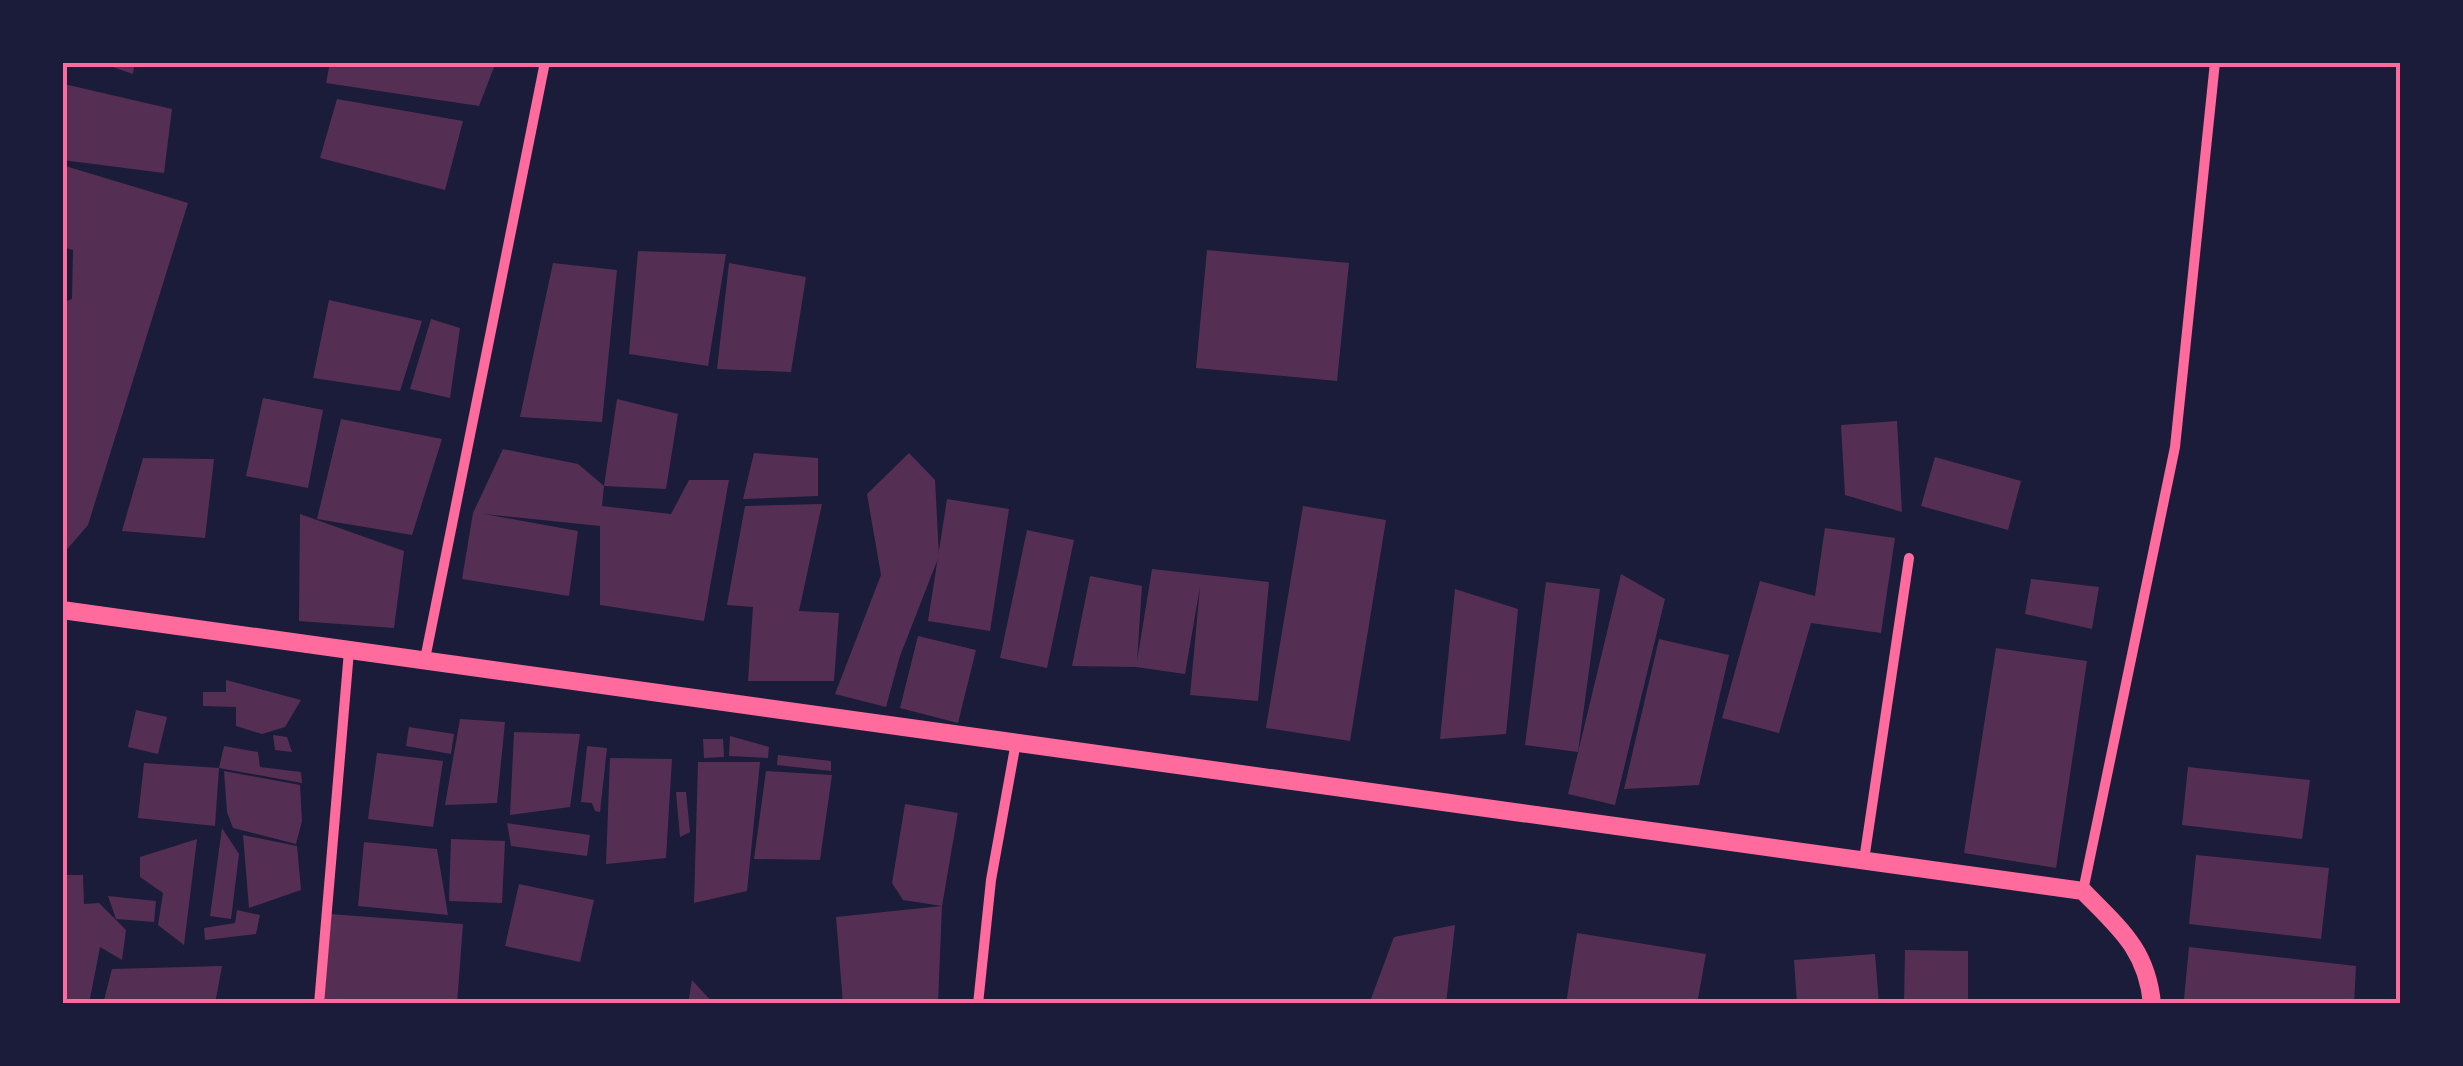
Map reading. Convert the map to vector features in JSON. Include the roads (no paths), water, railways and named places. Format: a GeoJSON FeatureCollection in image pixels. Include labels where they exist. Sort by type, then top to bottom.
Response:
{"type":"FeatureCollection","features":[{"type":"Feature","properties":{"kind":"street"},"geometry":{"type":"LineString","coordinates":[[425,660],[545,62]]}},
{"type":"Feature","properties":{"kind":"street"},"geometry":{"type":"LineString","coordinates":[[2083,891],[2175,447],[2215,62]]}},
{"type":"Feature","properties":{"kind":"street"},"geometry":{"type":"LineString","coordinates":[[1864,860],[1909,558]]}},
{"type":"Feature","properties":{"kind":"street"},"geometry":{"type":"LineString","coordinates":[[62,610],[2083,891],[2135,944],[2152,1004]]}},
{"type":"Feature","properties":{"kind":"street"},"geometry":{"type":"LineString","coordinates":[[319,1004],[349,651]]}},
{"type":"Feature","properties":{"kind":"street"},"geometry":{"type":"LineString","coordinates":[[978,1004],[991,880],[1016,742]]}}]}
